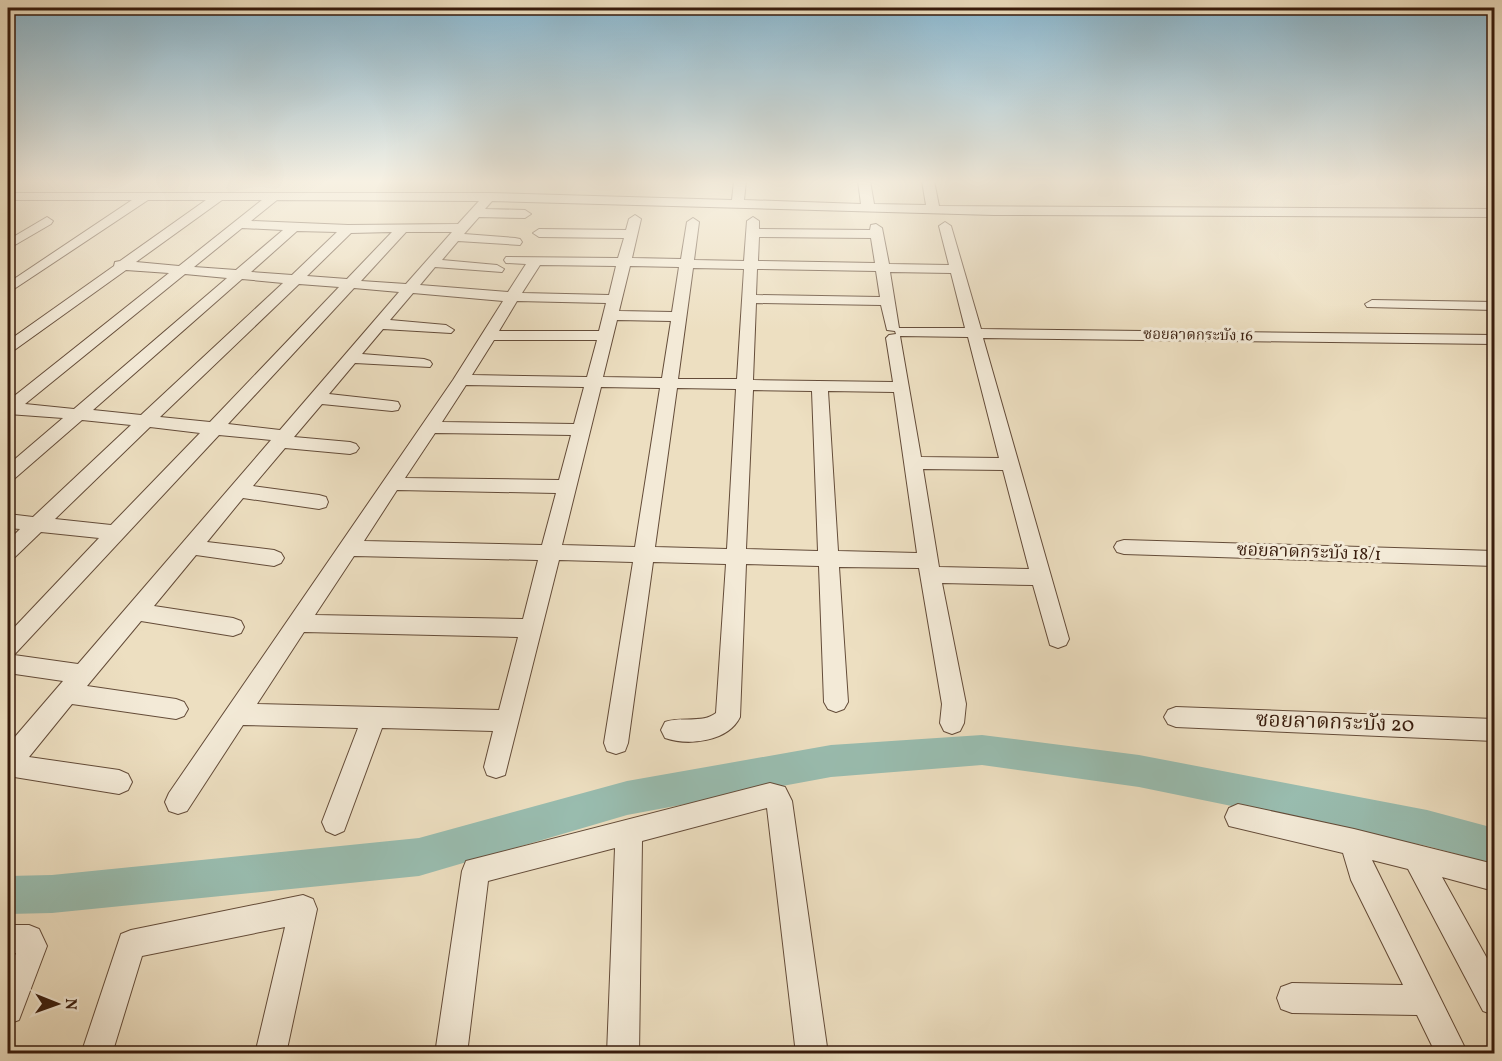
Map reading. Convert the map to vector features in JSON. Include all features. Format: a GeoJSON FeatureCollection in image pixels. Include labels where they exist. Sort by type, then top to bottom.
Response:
{"type":"FeatureCollection","features":[{"type":"Feature","properties":{"kind":"street"},"geometry":{"type":"LineString","coordinates":[[8,231],[31,231]]}},
{"type":"Feature","properties":{"kind":"street"},"geometry":{"type":"LineString","coordinates":[[8,245],[31,231]]}},
{"type":"Feature","properties":{"kind":"street"},"geometry":{"type":"LineString","coordinates":[[8,288],[97,231]]}},
{"type":"Feature","properties":{"kind":"street"},"geometry":{"type":"LineString","coordinates":[[8,348],[170,231]]}},
{"type":"Feature","properties":{"kind":"street"},"geometry":{"type":"LineString","coordinates":[[8,408],[231,231]]}},
{"type":"Feature","properties":{"kind":"street"},"geometry":{"type":"LineString","coordinates":[[8,476],[290,231]]}},
{"type":"Feature","properties":{"kind":"street"},"geometry":{"type":"LineString","coordinates":[[8,552],[346,231]]}},
{"type":"Feature","properties":{"kind":"street"},"geometry":{"type":"LineString","coordinates":[[8,648],[401,231]]}},
{"type":"Feature","properties":{"kind":"street"},"geometry":{"type":"LineString","coordinates":[[438,231],[515,242]]}},
{"type":"Feature","properties":{"kind":"street"},"geometry":{"type":"LineString","coordinates":[[539,233],[572,231]]}},
{"type":"Feature","properties":{"kind":"street"},"geometry":{"type":"LineString","coordinates":[[496,767],[632,231]]}},
{"type":"Feature","properties":{"kind":"street"},"geometry":{"type":"LineString","coordinates":[[616,743],[692,231]]}},
{"type":"Feature","properties":{"kind":"street"},"geometry":{"type":"LineString","coordinates":[[673,730],[715,727],[723,724],[728,717],[752,231]]}},
{"type":"Feature","properties":{"kind":"street"},"geometry":{"type":"LineString","coordinates":[[861,231],[876,231],[888,301],[896,332],[901,387],[929,568],[954,704],[952,723]]}},
{"type":"Feature","properties":{"kind":"street"},"geometry":{"type":"LineString","coordinates":[[946,231],[972,333],[1058,639]]}},
{"type":"Feature","properties":{"kind":"street"},"geometry":{"type":"LineString","coordinates":[[119,782],[10,756],[137,612],[459,232]]}},
{"type":"Feature","properties":{"kind":"street"},"geometry":{"type":"LineString","coordinates":[[511,260],[957,269]]}},
{"type":"Feature","properties":{"kind":"street"},"geometry":{"type":"LineString","coordinates":[[178,802],[461,380],[535,261]]}},
{"type":"Feature","properties":{"kind":"street"},"geometry":{"type":"LineString","coordinates":[[432,263],[497,269]]}},
{"type":"Feature","properties":{"kind":"street"},"geometry":{"type":"LineString","coordinates":[[120,265],[512,297],[613,307],[679,317]]}},
{"type":"Feature","properties":{"kind":"street"},"geometry":{"type":"LineString","coordinates":[[749,299],[888,301]]}},
{"type":"Feature","properties":{"kind":"street"},"geometry":{"type":"LineString","coordinates":[[1372,304],[1494,306]]}},
{"type":"Feature","properties":{"kind":"street"},"geometry":{"type":"LineString","coordinates":[[380,324],[446,330]]}},
{"type":"Feature","properties":{"kind":"street","name":"ซอยลาดกระบัง 16"},"geometry":{"type":"LineString","coordinates":[[896,332],[1494,340]]}},
{"type":"Feature","properties":{"kind":"street"},"geometry":{"type":"LineString","coordinates":[[489,335],[605,336]]}},
{"type":"Feature","properties":{"kind":"street"},"geometry":{"type":"LineString","coordinates":[[351,358],[424,364]]}},
{"type":"Feature","properties":{"kind":"street"},"geometry":{"type":"LineString","coordinates":[[461,380],[901,387]]}},
{"type":"Feature","properties":{"kind":"street"},"geometry":{"type":"LineString","coordinates":[[820,386],[836,702]]}},
{"type":"Feature","properties":{"kind":"street"},"geometry":{"type":"LineString","coordinates":[[318,398],[392,406]]}},
{"type":"Feature","properties":{"kind":"street"},"geometry":{"type":"LineString","coordinates":[[8,408],[213,429],[350,448]]}},
{"type":"Feature","properties":{"kind":"street"},"geometry":{"type":"LineString","coordinates":[[429,427],[581,430]]}},
{"type":"Feature","properties":{"kind":"street"},"geometry":{"type":"LineString","coordinates":[[913,463],[1010,464]]}},
{"type":"Feature","properties":{"kind":"street"},"geometry":{"type":"LineString","coordinates":[[391,484],[567,487]]}},
{"type":"Feature","properties":{"kind":"street"},"geometry":{"type":"LineString","coordinates":[[239,491],[319,502]]}},
{"type":"Feature","properties":{"kind":"street"},"geometry":{"type":"LineString","coordinates":[[8,521],[115,533]]}},
{"type":"Feature","properties":{"kind":"street"},"geometry":{"type":"LineString","coordinates":[[192,547],[274,558]]}},
{"type":"Feature","properties":{"kind":"street"},"geometry":{"type":"LineString","coordinates":[[348,548],[828,559],[1041,577]]}},
{"type":"Feature","properties":{"kind":"street","name":"ซอยลาดกระบัง 18/1"},"geometry":{"type":"LineString","coordinates":[[1124,548],[1494,559]]}},
{"type":"Feature","properties":{"kind":"street"},"geometry":{"type":"LineString","coordinates":[[137,612],[233,627]]}},
{"type":"Feature","properties":{"kind":"street"},"geometry":{"type":"LineString","coordinates":[[298,623],[531,628]]}},
{"type":"Feature","properties":{"kind":"street"},"geometry":{"type":"LineString","coordinates":[[8,664],[83,674]]}},
{"type":"Feature","properties":{"kind":"street"},"geometry":{"type":"LineString","coordinates":[[67,693],[176,709]]}},
{"type":"Feature","properties":{"kind":"street"},"geometry":{"type":"LineString","coordinates":[[237,714],[507,721]]}},
{"type":"Feature","properties":{"kind":"street","name":"ซอยลาดกระบัง 20"},"geometry":{"type":"LineString","coordinates":[[1176,717],[1494,730]]}},
{"type":"Feature","properties":{"kind":"street"},"geometry":{"type":"LineString","coordinates":[[335,822],[374,718]]}},
{"type":"Feature","properties":{"kind":"street"},"geometry":{"type":"LineString","coordinates":[[451,1053],[476,871],[770,795],[776,796],[779,801],[812,1053]]}},
{"type":"Feature","properties":{"kind":"street"},"geometry":{"type":"LineString","coordinates":[[1238,817],[1354,842],[1494,878]]}},
{"type":"Feature","properties":{"kind":"street"},"geometry":{"type":"LineString","coordinates":[[623,1053],[629,833]]}},
{"type":"Feature","properties":{"kind":"street"},"geometry":{"type":"LineString","coordinates":[[1354,842],[1361,870],[1453,1053]]}},
{"type":"Feature","properties":{"kind":"street"},"geometry":{"type":"LineString","coordinates":[[1416,857],[1494,1000]]}},
{"type":"Feature","properties":{"kind":"street"},"geometry":{"type":"LineString","coordinates":[[96,1053],[132,944],[303,909],[270,1053]]}},
{"type":"Feature","properties":{"kind":"street"},"geometry":{"type":"LineString","coordinates":[[8,939],[29,939],[33,946],[8,1009]]}},
{"type":"Feature","properties":{"kind":"street"},"geometry":{"type":"LineString","coordinates":[[1292,998],[1426,1000]]}},
{"type":"Feature","properties":{"kind":"waterway"},"geometry":{"type":"LineString","coordinates":[[8,895],[52,894],[419,857],[627,798],[831,761],[982,750],[1139,771],[1427,828],[1494,846]]}}]}
